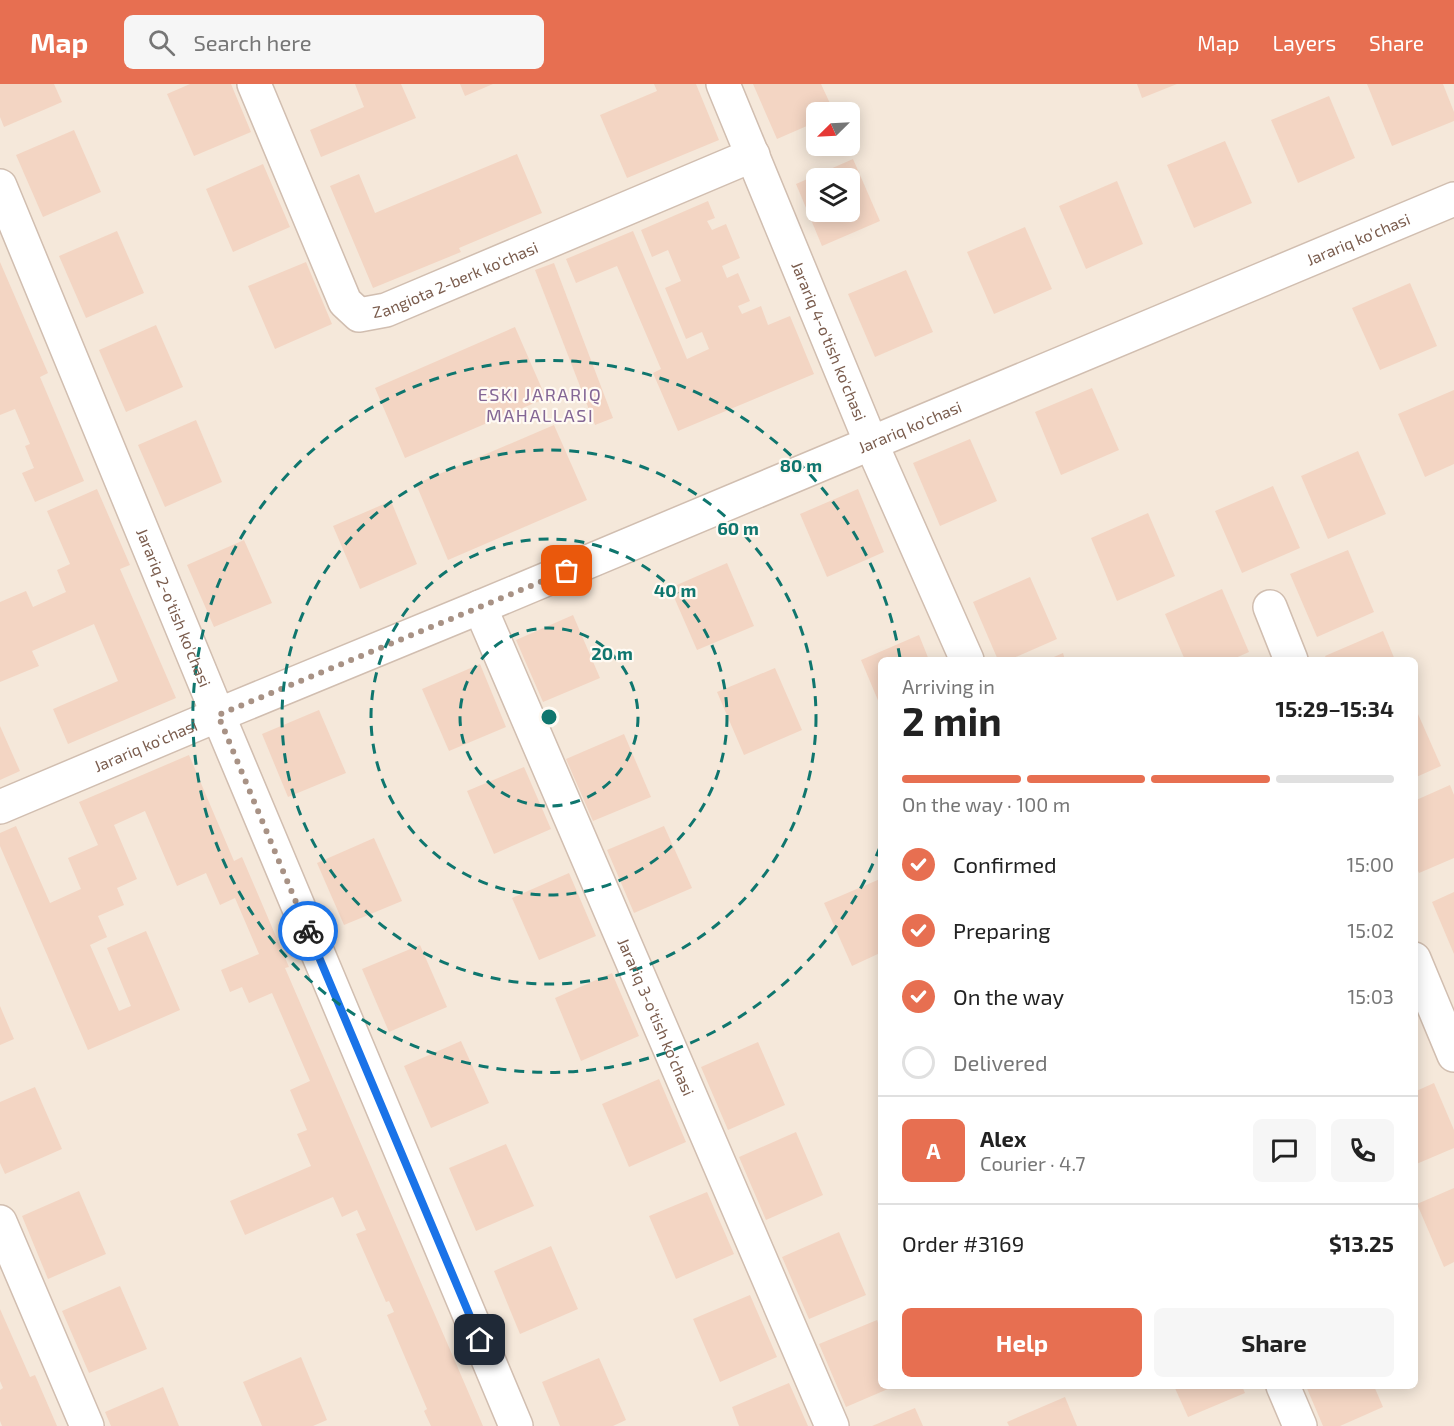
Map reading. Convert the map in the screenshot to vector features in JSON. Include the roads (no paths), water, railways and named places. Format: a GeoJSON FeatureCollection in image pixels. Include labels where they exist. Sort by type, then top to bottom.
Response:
{"type":"FeatureCollection","features":[{"type":"Feature","properties":{"kind":"street","name":"Zangiota 2-berk ko'chasi"},"geometry":{"type":"LineString","coordinates":[[254,84],[345,302],[359,315],[386,310],[753,155]]}},
{"type":"Feature","properties":{"kind":"street","name":"Jarariq 4-o'tish ko'chasi"},"geometry":{"type":"LineString","coordinates":[[723,84],[872,443],[965,657]]}},
{"type":"Feature","properties":{"kind":"street","name":"Jarariq 2-o'tish ko'chasi"},"geometry":{"type":"LineString","coordinates":[[0,186],[218,715],[516,1426]]}},
{"type":"Feature","properties":{"kind":"street","name":"Jarariq ko'chasi"},"geometry":{"type":"LineString","coordinates":[[0,807],[1454,199]]}},
{"type":"Feature","properties":{"kind":"street","name":"Jarariq 3-o'tish ko'chasi"},"geometry":{"type":"LineString","coordinates":[[480,607],[832,1426]]}},
{"type":"Feature","properties":{"kind":"street"},"geometry":{"type":"LineString","coordinates":[[1270,608],[1290,657]]}},
{"type":"Feature","properties":{"kind":"street"},"geometry":{"type":"LineString","coordinates":[[1418,969],[1454,1055]]}},
{"type":"Feature","properties":{"kind":"street"},"geometry":{"type":"LineString","coordinates":[[0,1222],[87,1426]]}},
{"type":"Feature","properties":{"kind":"street"},"geometry":{"type":"LineString","coordinates":[[1284,1389],[1300,1426]]}},
{"type":"Feature","properties":{"kind":"district","name":"ESKI JARARIQ MAHALLASI"},"geometry":{"type":"Point","coordinates":[540,405]}}]}
